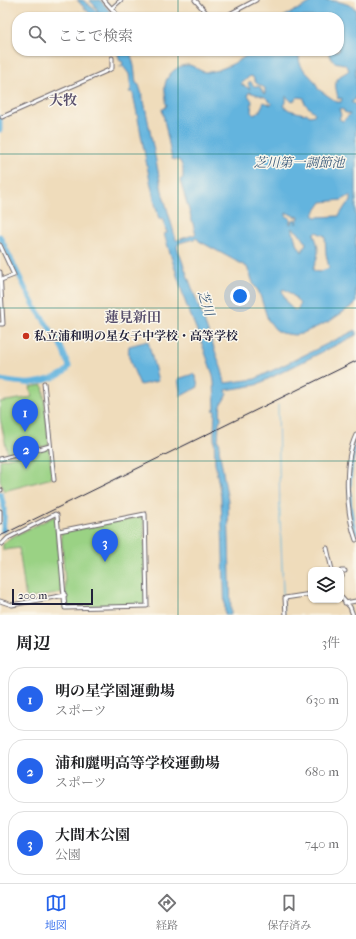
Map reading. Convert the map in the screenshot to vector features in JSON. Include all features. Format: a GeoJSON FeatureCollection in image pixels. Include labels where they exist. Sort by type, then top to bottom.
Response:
{"type":"FeatureCollection","features":[{"type":"Feature","properties":{"kind":"street"},"geometry":{"type":"LineString","coordinates":[[104,0],[115,12]]}},
{"type":"Feature","properties":{"kind":"street"},"geometry":{"type":"LineString","coordinates":[[112,8],[121,0]]}},
{"type":"Feature","properties":{"kind":"street"},"geometry":{"type":"LineString","coordinates":[[195,0],[206,12]]}},
{"type":"Feature","properties":{"kind":"street"},"geometry":{"type":"LineString","coordinates":[[246,0],[248,4]]}},
{"type":"Feature","properties":{"kind":"street"},"geometry":{"type":"LineString","coordinates":[[233,12],[256,0]]}},
{"type":"Feature","properties":{"kind":"street"},"geometry":{"type":"LineString","coordinates":[[2,117],[109,70],[112,68],[112,58]]}},
{"type":"Feature","properties":{"kind":"street"},"geometry":{"type":"LineString","coordinates":[[0,245],[14,275],[1,280]]}},
{"type":"Feature","properties":{"kind":"street"},"geometry":{"type":"LineString","coordinates":[[0,256],[6,256]]}},
{"type":"Feature","properties":{"kind":"street"},"geometry":{"type":"LineString","coordinates":[[0,272],[3,324],[0,324]]}},
{"type":"Feature","properties":{"kind":"street"},"geometry":{"type":"LineString","coordinates":[[44,383],[54,480]]}},
{"type":"Feature","properties":{"kind":"street"},"geometry":{"type":"LineString","coordinates":[[356,435],[351,447],[348,486],[350,520],[356,540]]}},
{"type":"Feature","properties":{"kind":"street"},"geometry":{"type":"LineString","coordinates":[[0,458],[50,446]]}},
{"type":"Feature","properties":{"kind":"street"},"geometry":{"type":"LineString","coordinates":[[0,511],[0,522]]}},
{"type":"Feature","properties":{"kind":"street"},"geometry":{"type":"LineString","coordinates":[[2,544],[8,538],[55,514],[57,515],[59,531],[65,608],[147,606],[145,514],[59,531]]}},
{"type":"Feature","properties":{"kind":"street"},"geometry":{"type":"LineString","coordinates":[[327,548],[331,567]]}},
{"type":"Feature","properties":{"kind":"street"},"geometry":{"type":"LineString","coordinates":[[286,615],[285,598],[308,594]]}},
{"type":"Feature","properties":{"kind":"street"},"geometry":{"type":"LineString","coordinates":[[0,601],[12,604],[65,595]]}},
{"type":"Feature","properties":{"kind":"street"},"geometry":{"type":"LineString","coordinates":[[345,603],[356,601]]}},
{"type":"Feature","properties":{"kind":"street"},"geometry":{"type":"LineString","coordinates":[[345,603],[354,615]]}},
{"type":"Feature","properties":{"kind":"green space"},"geometry":{"type":"Polygon","coordinates":[[[43,385],[49,445],[8,455],[0,418],[0,402],[32,397],[30,387],[43,385]]]}},
{"type":"Feature","properties":{"kind":"green space"},"geometry":{"type":"Polygon","coordinates":[[[49,448],[52,478],[4,491],[0,480],[0,460],[49,448]]]}},
{"type":"Feature","properties":{"kind":"green space"},"geometry":{"type":"Polygon","coordinates":[[[55,516],[62,593],[26,599],[19,548],[3,550],[3,544],[10,538],[55,516]]]}},
{"type":"Feature","properties":{"kind":"green space"},"geometry":{"type":"Polygon","coordinates":[[[144,516],[146,604],[67,607],[61,532],[144,516]]]}},
{"type":"Feature","properties":{"kind":"water"},"geometry":{"type":"Polygon","coordinates":[[[77,0],[83,0],[98,12],[88,12],[77,0]]]}},
{"type":"Feature","properties":{"kind":"water"},"geometry":{"type":"Polygon","coordinates":[[[89,0],[100,0],[111,12],[98,12],[89,0]]]}},
{"type":"Feature","properties":{"kind":"water","name":"芝川第一調節池"},"geometry":{"type":"Polygon","coordinates":[[[312,0],[336,1],[356,9],[356,96],[355,100],[351,102],[356,105],[356,302],[330,321],[301,334],[294,335],[281,333],[275,329],[268,320],[259,292],[254,285],[247,267],[199,241],[197,238],[179,243],[177,247],[222,370],[225,383],[255,379],[356,330],[356,335],[256,385],[226,390],[227,394],[220,408],[221,419],[219,422],[218,442],[220,443],[219,449],[228,501],[231,615],[225,615],[221,497],[215,463],[215,411],[213,410],[215,409],[213,375],[186,304],[164,234],[167,233],[162,218],[159,219],[148,173],[133,94],[132,92],[129,92],[131,89],[129,74],[123,66],[120,67],[123,65],[118,56],[131,56],[136,83],[139,85],[142,95],[141,98],[143,98],[142,100],[144,101],[162,191],[176,240],[178,240],[196,234],[180,180],[183,178],[183,168],[180,161],[172,159],[162,109],[164,109],[167,105],[165,102],[166,81],[173,71],[181,66],[189,65],[204,72],[211,72],[237,62],[245,56],[299,56],[300,63],[304,70],[314,80],[318,89],[337,102],[341,102],[342,98],[338,99],[336,82],[340,76],[349,70],[344,64],[334,62],[330,56],[344,56],[344,12],[293,12],[310,3],[312,0]],[[250,76],[241,84],[250,89],[248,83],[250,81],[254,86],[260,87],[265,94],[265,88],[256,83],[253,77],[250,76]],[[249,92],[248,95],[252,101],[251,112],[254,115],[259,112],[264,102],[271,105],[272,104],[265,97],[249,92]],[[286,96],[284,106],[289,110],[304,114],[306,113],[310,116],[314,115],[315,113],[305,104],[304,98],[298,97],[292,102],[286,96]],[[339,109],[341,115],[339,119],[343,121],[350,114],[339,109]],[[349,196],[342,200],[322,202],[313,215],[316,217],[339,216],[346,205],[351,202],[351,198],[349,196]],[[286,213],[286,216],[290,218],[290,224],[296,219],[296,224],[299,217],[288,213],[286,213]],[[292,228],[296,242],[302,252],[306,243],[300,234],[292,228]],[[316,232],[314,234],[318,248],[318,255],[313,269],[314,271],[319,272],[329,268],[326,254],[325,236],[316,232]],[[282,290],[288,304],[294,310],[298,310],[300,304],[290,293],[286,290],[282,290]]]}},
{"type":"Feature","properties":{"kind":"water"},"geometry":{"type":"Polygon","coordinates":[[[148,341],[158,381],[140,385],[130,360],[128,350],[129,346],[148,341]]]}},
{"type":"Feature","properties":{"kind":"water"},"geometry":{"type":"Polygon","coordinates":[[[193,374],[196,377],[198,387],[181,396],[178,379],[193,374]]]}},
{"type":"Feature","properties":{"kind":"waterway"},"geometry":{"type":"LineString","coordinates":[[0,118],[0,130]]}},
{"type":"Feature","properties":{"kind":"waterway"},"geometry":{"type":"LineString","coordinates":[[0,236],[28,294],[59,342],[69,366],[64,373],[47,380],[32,383],[0,380]]}},
{"type":"Feature","properties":{"kind":"waterway"},"geometry":{"type":"LineString","coordinates":[[278,405],[280,519],[284,615]]}},
{"type":"Feature","properties":{"kind":"waterway"},"geometry":{"type":"LineString","coordinates":[[356,441],[350,487],[351,511],[356,533]]}},
{"type":"Feature","properties":{"kind":"waterway"},"geometry":{"type":"LineString","coordinates":[[0,493],[4,511],[3,530]]}},
{"type":"Feature","properties":{"kind":"railway"},"geometry":{"type":"LineString","coordinates":[[0,536],[356,361]]}},
{"type":"Feature","properties":{"kind":"place","name":"私立浦和明の星女子中学校・高等学校"},"geometry":{"type":"Point","coordinates":[26,336]}},
{"type":"Feature","properties":{"kind":"place","name":"明の星学園運動場"},"geometry":{"type":"Point","coordinates":[25,432]}},
{"type":"Feature","properties":{"kind":"place","name":"浦和麗明高等学校運動場"},"geometry":{"type":"Point","coordinates":[26,469]}},
{"type":"Feature","properties":{"kind":"place","name":"大間木公園"},"geometry":{"type":"Point","coordinates":[105,562]}},
{"type":"Feature","properties":{"kind":"district","name":"大牧"},"geometry":{"type":"Point","coordinates":[63,100]}},
{"type":"Feature","properties":{"kind":"district","name":"蓮見新田"},"geometry":{"type":"Point","coordinates":[133,317]}},
{"type":"Feature","properties":{"kind":"water label","name":"芝川"},"geometry":{"type":"Point","coordinates":[206,303]}}]}
